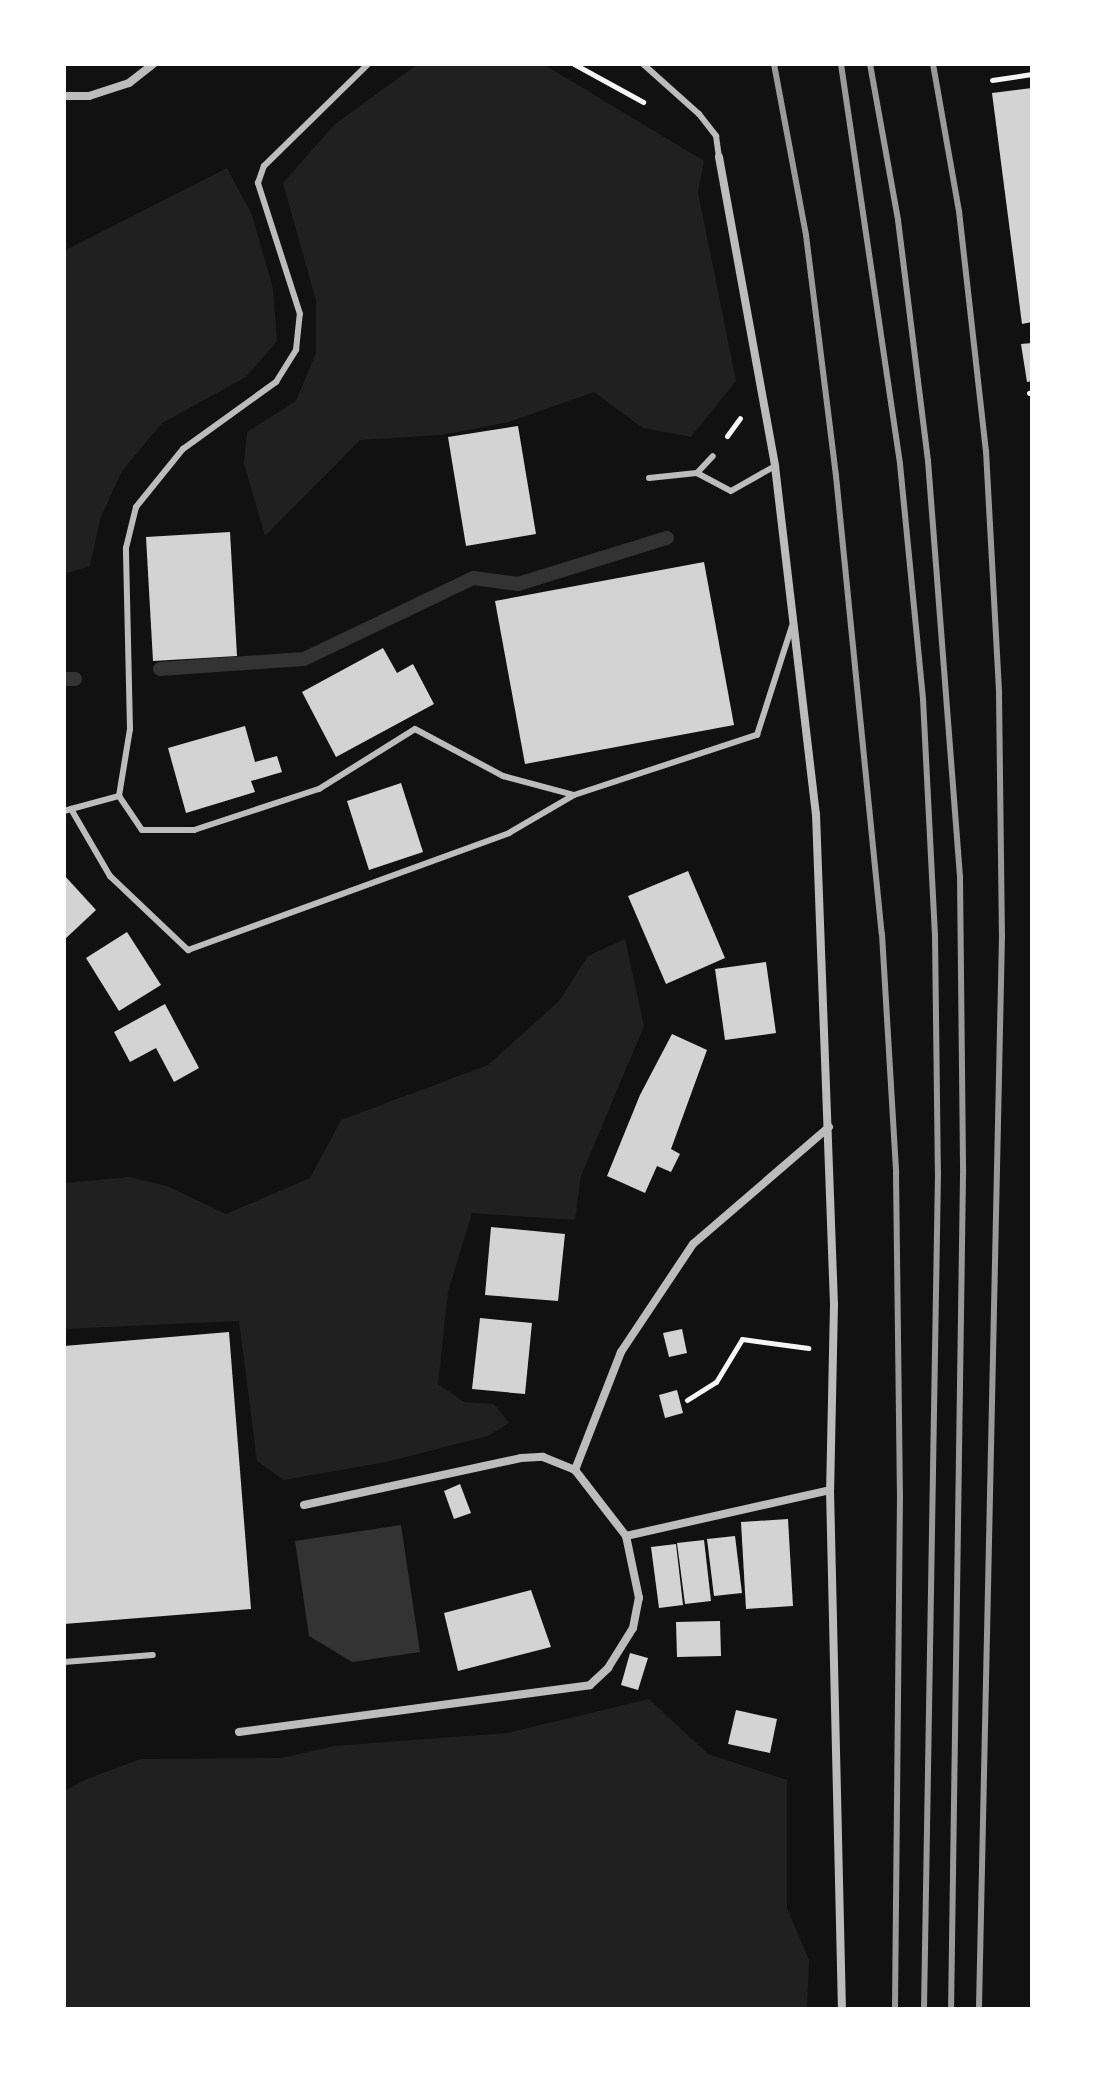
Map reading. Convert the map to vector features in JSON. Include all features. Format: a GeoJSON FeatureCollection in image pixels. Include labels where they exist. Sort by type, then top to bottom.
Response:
{"type":"FeatureCollection","features":[{"type":"Feature","properties":{"kind":"street"},"geometry":{"type":"LineString","coordinates":[[64,96],[89,96],[129,83],[153,64]]}},
{"type":"Feature","properties":{"kind":"street"},"geometry":{"type":"LineString","coordinates":[[719,157],[775,466],[816,814],[834,1304],[830,1490],[842,2009]]}},
{"type":"Feature","properties":{"kind":"street"},"geometry":{"type":"LineString","coordinates":[[575,1470],[621,1352],[693,1244],[829,1127]]}},
{"type":"Feature","properties":{"kind":"street"},"geometry":{"type":"LineString","coordinates":[[239,1732],[590,1685],[608,1668],[633,1628],[639,1598],[626,1536],[575,1470],[543,1457],[521,1458],[304,1505]]}},
{"type":"Feature","properties":{"kind":"street"},"geometry":{"type":"LineString","coordinates":[[626,1536],[830,1490]]}},
{"type":"Feature","properties":{"kind":"lane"},"geometry":{"type":"LineString","coordinates":[[368,64],[264,166],[258,183],[300,314],[296,350],[276,382],[183,449],[136,507],[126,548],[130,729],[119,796],[142,830],[194,830],[319,789],[415,729],[503,776],[574,795]]}},
{"type":"Feature","properties":{"kind":"lane"},"geometry":{"type":"LineString","coordinates":[[643,64],[699,114],[716,136],[719,157]]}},
{"type":"Feature","properties":{"kind":"lane"},"geometry":{"type":"LineString","coordinates":[[697,473],[713,456]]}},
{"type":"Feature","properties":{"kind":"lane"},"geometry":{"type":"LineString","coordinates":[[649,478],[697,473],[731,491],[775,466]]}},
{"type":"Feature","properties":{"kind":"lane"},"geometry":{"type":"LineString","coordinates":[[119,796],[68,810],[110,876],[188,950],[509,833],[574,795],[757,735],[792,626]]}},
{"type":"Feature","properties":{"kind":"lane"},"geometry":{"type":"LineString","coordinates":[[64,1662],[153,1655]]}},
{"type":"Feature","properties":{"kind":"path"},"geometry":{"type":"LineString","coordinates":[[992,80],[1032,74]]}},
{"type":"Feature","properties":{"kind":"path"},"geometry":{"type":"LineString","coordinates":[[687,1400],[716,1382],[742,1339],[805,1348]]}},
{"type":"Feature","properties":{"kind":"shaded area"},"geometry":{"type":"Polygon","coordinates":[[[418,64],[543,64],[704,161],[698,192],[736,381],[691,437],[643,428],[594,392],[509,422],[442,435],[360,440],[265,536],[244,464],[247,432],[296,401],[316,353],[316,301],[283,183],[335,124],[418,64]]]}},
{"type":"Feature","properties":{"kind":"shaded area"},"geometry":{"type":"Polygon","coordinates":[[[227,168],[252,215],[273,289],[277,341],[246,377],[162,423],[122,471],[100,519],[90,566],[64,574],[64,251],[227,168]]]}},
{"type":"Feature","properties":{"kind":"shaded area"},"geometry":{"type":"Polygon","coordinates":[[[625,939],[644,1026],[581,1176],[575,1220],[472,1213],[448,1292],[438,1384],[464,1402],[494,1404],[509,1423],[488,1436],[386,1462],[284,1480],[257,1461],[239,1321],[64,1329],[64,1183],[130,1177],[167,1186],[226,1214],[310,1178],[341,1120],[488,1065],[559,1001],[588,956],[625,939]]]}},
{"type":"Feature","properties":{"kind":"shaded area"},"geometry":{"type":"Polygon","coordinates":[[[401,1525],[420,1652],[352,1662],[309,1636],[295,1541],[401,1525]]]}},
{"type":"Feature","properties":{"kind":"shaded area"},"geometry":{"type":"Polygon","coordinates":[[[649,1699],[708,1754],[787,1780],[787,1908],[809,1960],[807,2009],[64,2009],[64,1791],[141,1759],[281,1758],[334,1746],[507,1733],[649,1699]]]}},
{"type":"Feature","properties":{"kind":"building"},"geometry":{"type":"Polygon","coordinates":[[[1032,88],[1032,322],[1022,324],[992,93],[1032,88]]]}},
{"type":"Feature","properties":{"kind":"building"},"geometry":{"type":"Polygon","coordinates":[[[1032,343],[1032,381],[1027,382],[1021,344],[1032,343]]]}},
{"type":"Feature","properties":{"kind":"building"},"geometry":{"type":"Polygon","coordinates":[[[518,426],[536,534],[466,546],[448,437],[518,426]]]}},
{"type":"Feature","properties":{"kind":"building"},"geometry":{"type":"Polygon","coordinates":[[[230,532],[237,656],[153,661],[146,537],[230,532]]]}},
{"type":"Feature","properties":{"kind":"building"},"geometry":{"type":"Polygon","coordinates":[[[704,562],[734,725],[525,764],[495,601],[704,562]]]}},
{"type":"Feature","properties":{"kind":"building"},"geometry":{"type":"Polygon","coordinates":[[[383,648],[397,673],[413,664],[434,704],[336,757],[302,692],[383,648]]]}},
{"type":"Feature","properties":{"kind":"building"},"geometry":{"type":"Polygon","coordinates":[[[245,726],[255,762],[277,756],[282,772],[251,781],[255,792],[186,813],[168,748],[245,726]]]}},
{"type":"Feature","properties":{"kind":"building"},"geometry":{"type":"Polygon","coordinates":[[[401,783],[423,852],[369,870],[347,801],[401,783]]]}},
{"type":"Feature","properties":{"kind":"building"},"geometry":{"type":"Polygon","coordinates":[[[688,871],[725,958],[666,984],[628,896],[688,871]]]}},
{"type":"Feature","properties":{"kind":"building"},"geometry":{"type":"Polygon","coordinates":[[[64,875],[96,910],[64,940],[64,875]]]}},
{"type":"Feature","properties":{"kind":"building"},"geometry":{"type":"Polygon","coordinates":[[[127,932],[161,985],[119,1011],[86,958],[127,932]]]}},
{"type":"Feature","properties":{"kind":"building"},"geometry":{"type":"Polygon","coordinates":[[[766,962],[776,1033],[725,1040],[715,969],[766,962]]]}},
{"type":"Feature","properties":{"kind":"building"},"geometry":{"type":"Polygon","coordinates":[[[165,1004],[199,1068],[174,1082],[156,1048],[130,1062],[114,1032],[165,1004]]]}},
{"type":"Feature","properties":{"kind":"building"},"geometry":{"type":"Polygon","coordinates":[[[672,1034],[707,1050],[671,1149],[680,1154],[671,1172],[657,1166],[645,1193],[607,1176],[640,1095],[672,1034]]]}},
{"type":"Feature","properties":{"kind":"building"},"geometry":{"type":"Polygon","coordinates":[[[491,1227],[565,1234],[558,1301],[485,1295],[491,1227]]]}},
{"type":"Feature","properties":{"kind":"building"},"geometry":{"type":"Polygon","coordinates":[[[480,1318],[532,1323],[525,1394],[472,1389],[480,1318]]]}},
{"type":"Feature","properties":{"kind":"building"},"geometry":{"type":"Polygon","coordinates":[[[682,1329],[687,1353],[669,1357],[663,1333],[682,1329]]]}},
{"type":"Feature","properties":{"kind":"building"},"geometry":{"type":"Polygon","coordinates":[[[229,1332],[251,1609],[64,1624],[64,1346],[229,1332]]]}},
{"type":"Feature","properties":{"kind":"building"},"geometry":{"type":"Polygon","coordinates":[[[677,1390],[683,1413],[665,1418],[659,1395],[677,1390]]]}},
{"type":"Feature","properties":{"kind":"building"},"geometry":{"type":"Polygon","coordinates":[[[460,1484],[471,1513],[454,1519],[444,1491],[460,1484]]]}},
{"type":"Feature","properties":{"kind":"building"},"geometry":{"type":"Polygon","coordinates":[[[788,1519],[793,1606],[746,1609],[741,1522],[788,1519]]]}},
{"type":"Feature","properties":{"kind":"building"},"geometry":{"type":"Polygon","coordinates":[[[735,1536],[742,1593],[714,1596],[707,1539],[735,1536]]]}},
{"type":"Feature","properties":{"kind":"building"},"geometry":{"type":"Polygon","coordinates":[[[704,1540],[711,1601],[685,1604],[677,1543],[704,1540]]]}},
{"type":"Feature","properties":{"kind":"building"},"geometry":{"type":"Polygon","coordinates":[[[676,1544],[683,1605],[659,1608],[651,1547],[676,1544]]]}},
{"type":"Feature","properties":{"kind":"building"},"geometry":{"type":"Polygon","coordinates":[[[531,1590],[551,1647],[458,1671],[444,1613],[531,1590]]]}},
{"type":"Feature","properties":{"kind":"building"},"geometry":{"type":"Polygon","coordinates":[[[720,1621],[721,1656],[677,1657],[676,1622],[720,1621]]]}},
{"type":"Feature","properties":{"kind":"building"},"geometry":{"type":"Polygon","coordinates":[[[630,1653],[648,1658],[638,1690],[621,1685],[630,1653]]]}},
{"type":"Feature","properties":{"kind":"building"},"geometry":{"type":"Polygon","coordinates":[[[736,1710],[777,1719],[770,1753],[728,1744],[736,1710]]]}},
{"type":"Feature","properties":{"kind":"waterway"},"geometry":{"type":"LineString","coordinates":[[160,669],[304,659],[473,578],[518,584],[667,538]]}},
{"type":"Feature","properties":{"kind":"waterway"},"geometry":{"type":"LineString","coordinates":[[64,679],[75,679]]}},
{"type":"Feature","properties":{"kind":"railway"},"geometry":{"type":"LineString","coordinates":[[774,64],[806,235],[836,476],[882,934],[896,1173],[900,1495],[895,2009]]}},
{"type":"Feature","properties":{"kind":"railway"},"geometry":{"type":"LineString","coordinates":[[841,64],[900,464],[923,699],[935,935],[938,1173],[924,2009]]}},
{"type":"Feature","properties":{"kind":"railway"},"geometry":{"type":"LineString","coordinates":[[870,64],[898,220],[928,461],[960,877],[963,1175],[951,2009]]}},
{"type":"Feature","properties":{"kind":"railway"},"geometry":{"type":"LineString","coordinates":[[933,64],[959,211],[986,451],[999,694],[1002,936],[979,2009]]}}]}
